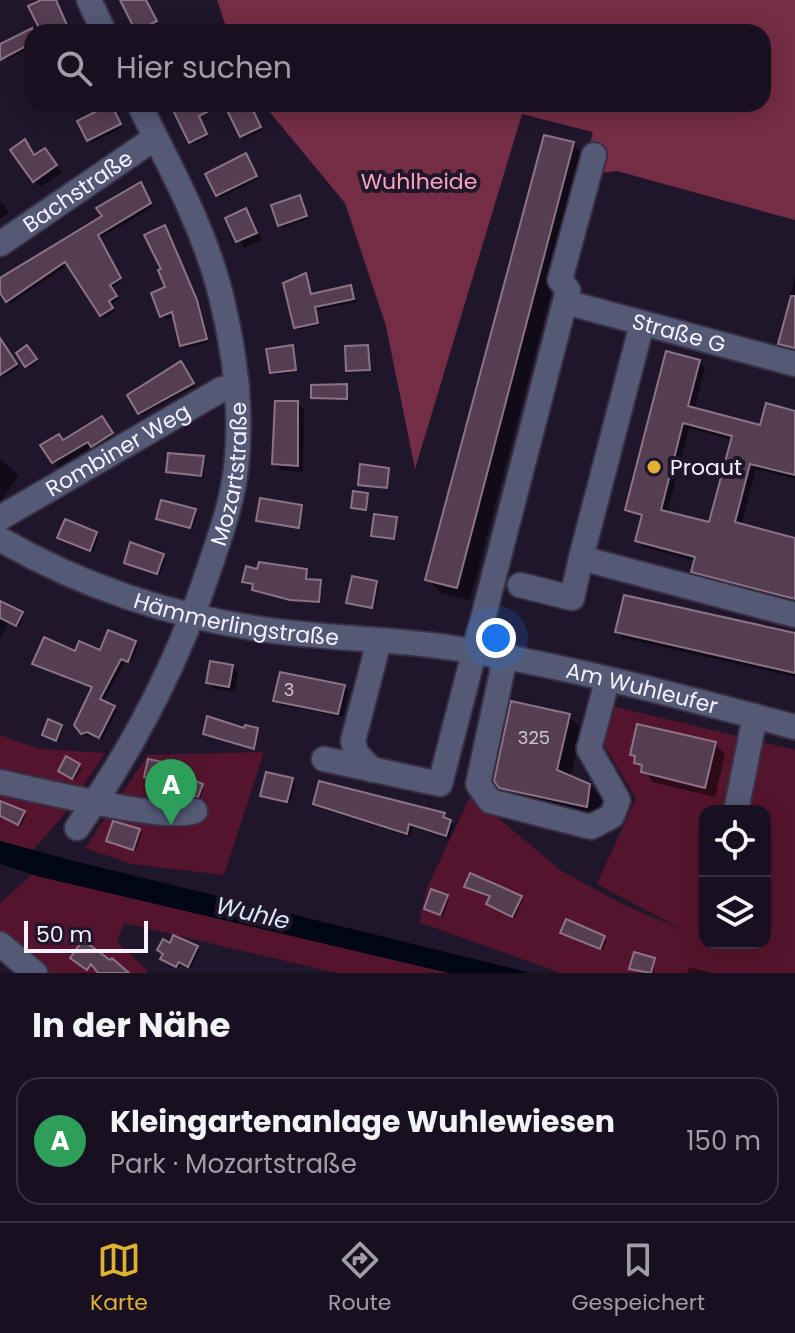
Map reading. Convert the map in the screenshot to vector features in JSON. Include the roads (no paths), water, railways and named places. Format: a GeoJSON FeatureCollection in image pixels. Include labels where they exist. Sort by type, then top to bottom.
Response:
{"type":"FeatureCollection","features":[{"type":"Feature","properties":{"kind":"street"},"geometry":{"type":"LineString","coordinates":[[89,0],[100,24]]}},
{"type":"Feature","properties":{"kind":"street","name":"Mozartstraße"},"geometry":{"type":"LineString","coordinates":[[77,828],[157,700],[193,617],[225,521],[236,471],[237,386],[219,285],[192,214],[143,112]]}},
{"type":"Feature","properties":{"kind":"street","name":"Bachstraße"},"geometry":{"type":"LineString","coordinates":[[0,244],[155,138]]}},
{"type":"Feature","properties":{"kind":"street"},"geometry":{"type":"LineString","coordinates":[[594,155],[560,280],[568,290],[489,654],[478,784],[490,801],[591,827],[612,816],[618,800],[589,749],[607,681]]}},
{"type":"Feature","properties":{"kind":"street","name":"Straße G"},"geometry":{"type":"LineString","coordinates":[[565,302],[795,364]]}},
{"type":"Feature","properties":{"kind":"street"},"geometry":{"type":"LineString","coordinates":[[520,585],[572,598],[642,324]]}},
{"type":"Feature","properties":{"kind":"street","name":"Rombiner Weg"},"geometry":{"type":"LineString","coordinates":[[0,518],[222,389],[237,386]]}},
{"type":"Feature","properties":{"kind":"street","name":"Hämmerlingstraße"},"geometry":{"type":"LineString","coordinates":[[0,539],[38,561],[106,589],[193,617],[261,629],[489,654]]}},
{"type":"Feature","properties":{"kind":"street"},"geometry":{"type":"LineString","coordinates":[[581,558],[795,615]]}},
{"type":"Feature","properties":{"kind":"street"},"geometry":{"type":"LineString","coordinates":[[372,770],[356,753],[353,741],[379,641]]}},
{"type":"Feature","properties":{"kind":"street"},"geometry":{"type":"LineString","coordinates":[[324,759],[440,784],[489,654]]}},
{"type":"Feature","properties":{"kind":"street","name":"Am Wuhleufer"},"geometry":{"type":"LineString","coordinates":[[489,654],[795,727]]}},
{"type":"Feature","properties":{"kind":"street"},"geometry":{"type":"LineString","coordinates":[[737,805],[755,716]]}},
{"type":"Feature","properties":{"kind":"street"},"geometry":{"type":"LineString","coordinates":[[0,782],[95,802],[162,811],[195,811]]}},
{"type":"Feature","properties":{"kind":"street"},"geometry":{"type":"LineString","coordinates":[[0,944],[35,973]]}},
{"type":"Feature","properties":{"kind":"water","name":"Wuhle"},"geometry":{"type":"Polygon","coordinates":[[[0,841],[531,973],[449,973],[37,876],[0,864],[0,841]]]}},
{"type":"Feature","properties":{"kind":"place","name":"Proaut"},"geometry":{"type":"Point","coordinates":[654,467]}},
{"type":"Feature","properties":{"kind":"place","name":"Kleingartenanlage Wuhlewiesen"},"geometry":{"type":"Point","coordinates":[171,825]}},
{"type":"Feature","properties":{"kind":"park label","name":"Wuhlheide"},"geometry":{"type":"Point","coordinates":[419,181]}}]}
